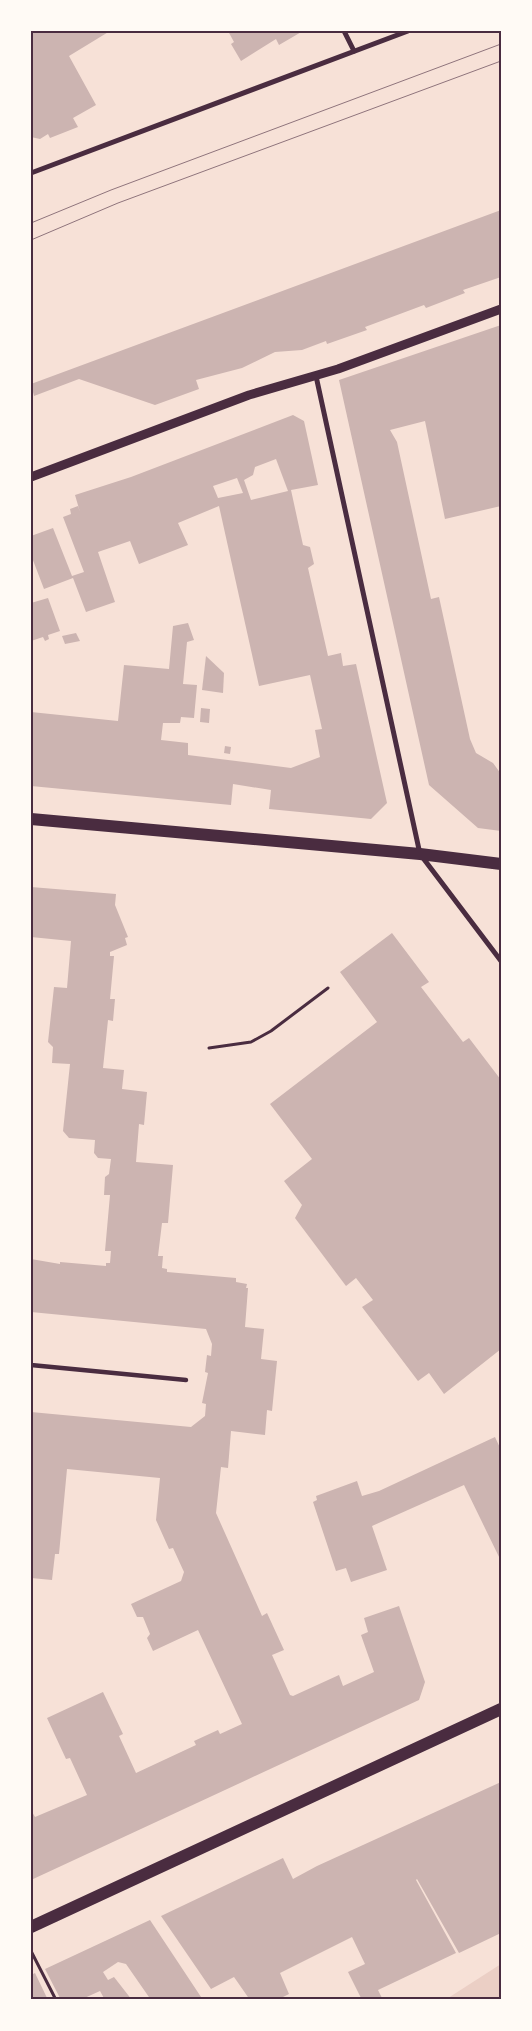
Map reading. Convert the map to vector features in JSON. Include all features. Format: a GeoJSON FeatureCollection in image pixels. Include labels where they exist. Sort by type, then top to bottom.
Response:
{"type":"FeatureCollection","features":[{"type":"Feature","properties":{"kind":"main road"},"geometry":{"type":"LineString","coordinates":[[31,819],[420,854],[501,864]]}},
{"type":"Feature","properties":{"kind":"main road"},"geometry":{"type":"LineString","coordinates":[[31,1927],[501,1708]]}},
{"type":"Feature","properties":{"kind":"street"},"geometry":{"type":"LineString","coordinates":[[344,31],[354,52]]}},
{"type":"Feature","properties":{"kind":"street"},"geometry":{"type":"LineString","coordinates":[[31,173],[408,31]]}},
{"type":"Feature","properties":{"kind":"street"},"geometry":{"type":"LineString","coordinates":[[31,477],[249,395],[316,376],[501,309]]}},
{"type":"Feature","properties":{"kind":"street"},"geometry":{"type":"LineString","coordinates":[[316,376],[420,854],[501,961]]}},
{"type":"Feature","properties":{"kind":"street"},"geometry":{"type":"LineString","coordinates":[[31,1365],[186,1380]]}},
{"type":"Feature","properties":{"kind":"path"},"geometry":{"type":"LineString","coordinates":[[209,1048],[251,1042],[271,1031],[328,988]]}},
{"type":"Feature","properties":{"kind":"path"},"geometry":{"type":"LineString","coordinates":[[31,1951],[56,2000]]}},
{"type":"Feature","properties":{"kind":"shaded area"},"geometry":{"type":"Polygon","coordinates":[[[501,1964],[501,2000],[445,2000],[501,1964]]]}},
{"type":"Feature","properties":{"kind":"building"},"geometry":{"type":"Polygon","coordinates":[[[31,31],[110,31],[69,56],[96,105],[73,118],[78,127],[50,138],[48,134],[40,139],[31,137],[31,31]]]}},
{"type":"Feature","properties":{"kind":"building"},"geometry":{"type":"Polygon","coordinates":[[[228,31],[303,31],[279,45],[276,39],[241,61],[231,44],[234,42],[228,31]]]}},
{"type":"Feature","properties":{"kind":"building"},"geometry":{"type":"Polygon","coordinates":[[[501,210],[501,277],[463,290],[465,293],[426,308],[424,305],[365,327],[367,330],[327,344],[326,341],[302,350],[275,352],[242,368],[196,380],[199,389],[155,405],[79,379],[34,396],[31,384],[501,210]]]}},
{"type":"Feature","properties":{"kind":"building"},"geometry":{"type":"Polygon","coordinates":[[[501,325],[501,506],[445,519],[425,421],[390,430],[397,442],[431,599],[439,597],[470,739],[476,753],[493,763],[501,774],[501,831],[478,828],[429,785],[339,380],[501,325]]]}},
{"type":"Feature","properties":{"kind":"building"},"geometry":{"type":"Polygon","coordinates":[[[293,415],[304,421],[318,485],[291,490],[303,545],[310,547],[314,564],[308,568],[328,656],[341,653],[343,666],[356,664],[387,803],[371,819],[269,809],[271,790],[233,784],[231,805],[31,786],[31,712],[118,721],[124,665],[169,669],[173,626],[188,623],[194,640],[187,642],[183,684],[197,685],[194,718],[181,717],[180,723],[163,723],[161,740],[188,743],[188,755],[291,768],[320,757],[315,730],[322,729],[310,675],[259,686],[219,506],[178,523],[188,545],[139,564],[130,541],[98,552],[115,602],[86,612],[73,578],[44,589],[31,555],[31,536],[53,528],[72,576],[84,572],[63,517],[71,514],[70,509],[78,506],[80,512],[75,495],[131,477],[293,415]],[[276,459],[255,467],[253,475],[244,480],[251,500],[288,491],[276,459]],[[237,478],[213,486],[218,498],[243,493],[237,478]]]}},
{"type":"Feature","properties":{"kind":"building"},"geometry":{"type":"Polygon","coordinates":[[[48,598],[60,631],[48,635],[49,639],[45,641],[43,637],[31,641],[31,603],[48,598]]]}},
{"type":"Feature","properties":{"kind":"building"},"geometry":{"type":"Polygon","coordinates":[[[76,633],[80,641],[65,644],[62,636],[76,633]]]}},
{"type":"Feature","properties":{"kind":"building"},"geometry":{"type":"Polygon","coordinates":[[[206,656],[224,673],[223,693],[202,690],[206,656]]]}},
{"type":"Feature","properties":{"kind":"building"},"geometry":{"type":"Polygon","coordinates":[[[201,708],[210,709],[209,723],[200,722],[201,708]]]}},
{"type":"Feature","properties":{"kind":"building"},"geometry":{"type":"Polygon","coordinates":[[[225,746],[231,747],[230,754],[224,753],[225,746]]]}},
{"type":"Feature","properties":{"kind":"building"},"geometry":{"type":"Polygon","coordinates":[[[31,887],[116,894],[115,905],[128,937],[125,938],[127,945],[110,952],[110,956],[114,956],[110,999],[115,999],[113,1021],[108,1020],[103,1068],[124,1070],[122,1089],[147,1092],[144,1125],[139,1124],[136,1162],[173,1165],[168,1223],[162,1223],[158,1256],[163,1256],[162,1268],[167,1269],[167,1272],[236,1278],[236,1282],[247,1284],[245,1327],[264,1329],[261,1359],[277,1361],[272,1411],[267,1410],[265,1435],[231,1431],[228,1468],[221,1467],[216,1513],[262,1616],[267,1613],[284,1650],[272,1655],[290,1695],[293,1696],[339,1675],[343,1686],[374,1672],[361,1635],[368,1632],[364,1618],[399,1606],[425,1682],[419,1700],[31,1880],[31,1810],[35,1817],[87,1795],[70,1758],[66,1759],[47,1718],[103,1692],[123,1734],[119,1736],[136,1773],[196,1745],[194,1741],[218,1730],[220,1734],[242,1724],[198,1630],[153,1651],[147,1638],[150,1634],[143,1617],[137,1617],[131,1604],[181,1581],[184,1572],[173,1548],[169,1549],[156,1520],[160,1478],[67,1469],[59,1554],[55,1554],[52,1580],[31,1578],[31,1412],[191,1427],[205,1416],[206,1404],[202,1403],[208,1373],[205,1372],[207,1355],[211,1356],[212,1344],[206,1329],[31,1312],[31,1259],[60,1264],[60,1262],[106,1266],[106,1263],[110,1263],[111,1251],[105,1251],[110,1195],[104,1195],[105,1177],[109,1174],[111,1159],[98,1158],[94,1153],[95,1140],[69,1138],[63,1131],[70,1064],[52,1063],[53,1047],[48,1042],[54,987],[67,988],[71,941],[31,937],[31,887]]]}},
{"type":"Feature","properties":{"kind":"building"},"geometry":{"type":"Polygon","coordinates":[[[392,933],[429,982],[421,987],[463,1042],[469,1038],[501,1080],[501,1349],[444,1394],[429,1373],[418,1381],[362,1307],[373,1300],[356,1278],[346,1286],[295,1218],[302,1205],[284,1181],[312,1159],[270,1104],[377,1022],[340,972],[392,933]]]}},
{"type":"Feature","properties":{"kind":"building"},"geometry":{"type":"Polygon","coordinates":[[[495,1437],[501,1450],[501,1561],[464,1485],[372,1526],[387,1570],[351,1582],[346,1568],[336,1571],[313,1502],[317,1500],[316,1496],[357,1481],[362,1496],[379,1491],[495,1437]]]}},
{"type":"Feature","properties":{"kind":"building"},"geometry":{"type":"Polygon","coordinates":[[[501,1782],[501,1933],[459,1953],[417,1879],[456,1953],[378,1990],[383,2000],[362,2000],[348,1972],[365,1964],[352,1937],[280,1973],[289,1994],[277,2000],[250,2000],[234,1977],[211,1989],[161,1916],[283,1858],[293,1879],[317,1866],[501,1782]]]}},
{"type":"Feature","properties":{"kind":"building"},"geometry":{"type":"Polygon","coordinates":[[[150,1920],[203,2000],[151,2000],[126,1964],[118,1962],[103,1972],[108,1980],[114,1977],[132,2000],[105,2000],[100,1991],[80,2000],[61,2000],[45,1969],[150,1920]]]}},
{"type":"Feature","properties":{"kind":"building"},"geometry":{"type":"Polygon","coordinates":[[[35,1973],[48,2000],[31,2000],[31,1975],[35,1973]]]}},
{"type":"Feature","properties":{"kind":"tram line"},"geometry":{"type":"LineString","coordinates":[[31,223],[111,190],[501,44]]}},
{"type":"Feature","properties":{"kind":"tram line"},"geometry":{"type":"LineString","coordinates":[[31,240],[118,203],[501,61]]}}]}
